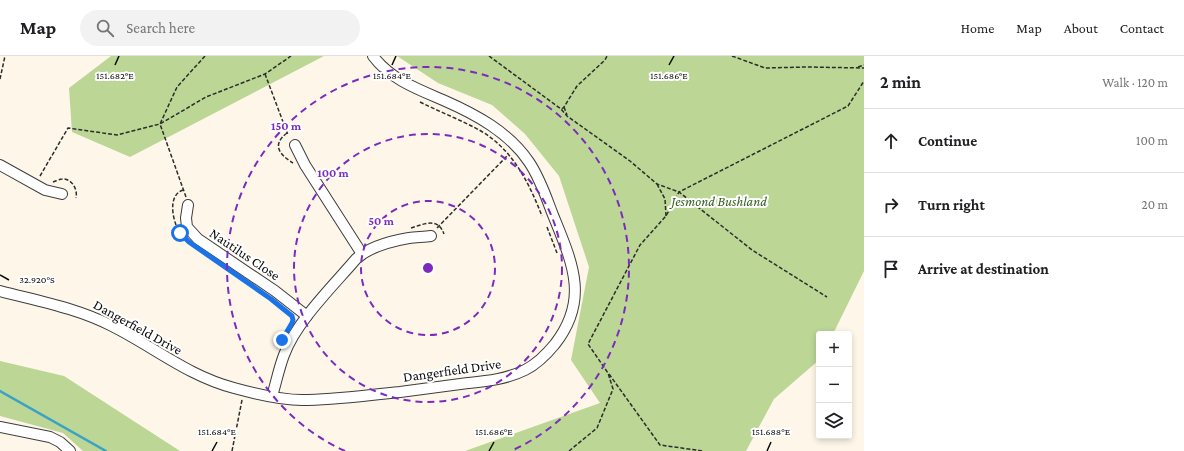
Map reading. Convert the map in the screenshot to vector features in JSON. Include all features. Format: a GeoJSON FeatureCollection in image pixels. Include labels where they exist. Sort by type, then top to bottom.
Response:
{"type":"FeatureCollection","features":[{"type":"Feature","properties":{"kind":"street","name":"Dangerfield Drive"},"geometry":{"type":"LineString","coordinates":[[0,291],[88,314],[114,326],[183,368],[210,380],[236,389],[272,396],[300,400],[328,399],[495,380],[525,370],[546,354],[558,340],[568,324],[575,296],[575,281],[569,256],[538,176],[518,148],[485,120],[397,78],[373,56]]}},
{"type":"Feature","properties":{"kind":"street"},"geometry":{"type":"LineString","coordinates":[[295,145],[362,254]]}},
{"type":"Feature","properties":{"kind":"street"},"geometry":{"type":"LineString","coordinates":[[0,165],[45,190],[62,194]]}},
{"type":"Feature","properties":{"kind":"street","name":"Nautilus Close"},"geometry":{"type":"LineString","coordinates":[[188,205],[186,218],[187,227],[198,239],[275,291],[307,316]]}},
{"type":"Feature","properties":{"kind":"street"},"geometry":{"type":"LineString","coordinates":[[272,396],[284,354],[295,334],[307,316],[362,254],[384,244],[409,238],[431,236]]}},
{"type":"Feature","properties":{"kind":"street"},"geometry":{"type":"LineString","coordinates":[[0,427],[50,437],[60,442],[70,451]]}},
{"type":"Feature","properties":{"kind":"path"},"geometry":{"type":"LineString","coordinates":[[0,79],[5,56]]}},
{"type":"Feature","properties":{"kind":"path"},"geometry":{"type":"LineString","coordinates":[[188,205],[160,124],[177,87],[205,56]]}},
{"type":"Feature","properties":{"kind":"path"},"geometry":{"type":"LineString","coordinates":[[43,179],[39,177],[68,128],[117,135],[160,124],[206,97],[265,74],[292,56]]}},
{"type":"Feature","properties":{"kind":"path"},"geometry":{"type":"LineString","coordinates":[[489,56],[567,116],[630,161],[657,184],[679,192],[752,250],[827,297]]}},
{"type":"Feature","properties":{"kind":"path"},"geometry":{"type":"LineString","coordinates":[[561,110],[577,86],[605,60],[607,56]]}},
{"type":"Feature","properties":{"kind":"path"},"geometry":{"type":"LineString","coordinates":[[732,56],[765,68],[864,68]]}},
{"type":"Feature","properties":{"kind":"path"},"geometry":{"type":"LineString","coordinates":[[856,68],[864,65]]}},
{"type":"Feature","properties":{"kind":"path"},"geometry":{"type":"LineString","coordinates":[[265,74],[288,135]]}},
{"type":"Feature","properties":{"kind":"path"},"geometry":{"type":"LineString","coordinates":[[703,451],[660,445],[588,344],[640,245],[666,216],[679,192],[848,106],[864,81]]}},
{"type":"Feature","properties":{"kind":"path"},"geometry":{"type":"LineString","coordinates":[[564,107],[567,116]]}},
{"type":"Feature","properties":{"kind":"path"},"geometry":{"type":"LineString","coordinates":[[440,225],[508,155],[518,148]]}},
{"type":"Feature","properties":{"kind":"path"},"geometry":{"type":"LineString","coordinates":[[508,155],[519,168],[529,185],[544,219]]}},
{"type":"Feature","properties":{"kind":"path"},"geometry":{"type":"LineString","coordinates":[[47,181],[53,182],[63,178],[68,180],[77,191],[76,198]]}},
{"type":"Feature","properties":{"kind":"path"},"geometry":{"type":"LineString","coordinates":[[657,184],[665,199],[666,216]]}},
{"type":"Feature","properties":{"kind":"path"},"geometry":{"type":"LineString","coordinates":[[177,226],[174,220],[173,203],[178,193],[183,190]]}},
{"type":"Feature","properties":{"kind":"path"},"geometry":{"type":"LineString","coordinates":[[546,225],[558,256]]}},
{"type":"Feature","properties":{"kind":"path"},"geometry":{"type":"LineString","coordinates":[[569,451],[597,428],[613,388],[608,372]]}},
{"type":"Feature","properties":{"kind":"path"},"geometry":{"type":"LineString","coordinates":[[232,451],[244,390]]}},
{"type":"Feature","properties":{"kind":"green space"},"geometry":{"type":"Polygon","coordinates":[[[111,56],[324,56],[130,157],[72,132],[69,88],[111,56]]]}},
{"type":"Feature","properties":{"kind":"green space","name":"Jesmond Bushland"},"geometry":{"type":"Polygon","coordinates":[[[397,56],[864,56],[864,271],[834,331],[816,331],[816,363],[774,399],[746,451],[465,451],[600,403],[571,360],[589,267],[559,176],[525,134],[492,105],[438,83],[397,56]]]}},
{"type":"Feature","properties":{"kind":"green space"},"geometry":{"type":"Polygon","coordinates":[[[0,361],[64,376],[180,451],[83,451],[63,433],[0,416],[0,361]]]}},
{"type":"Feature","properties":{"kind":"waterway"},"geometry":{"type":"LineString","coordinates":[[0,391],[106,451]]}},
{"type":"Feature","properties":{"kind":"route"},"geometry":{"type":"LineString","coordinates":[[180,233],[189,242],[271,299],[292,316],[292,323],[282,340]]}}]}
